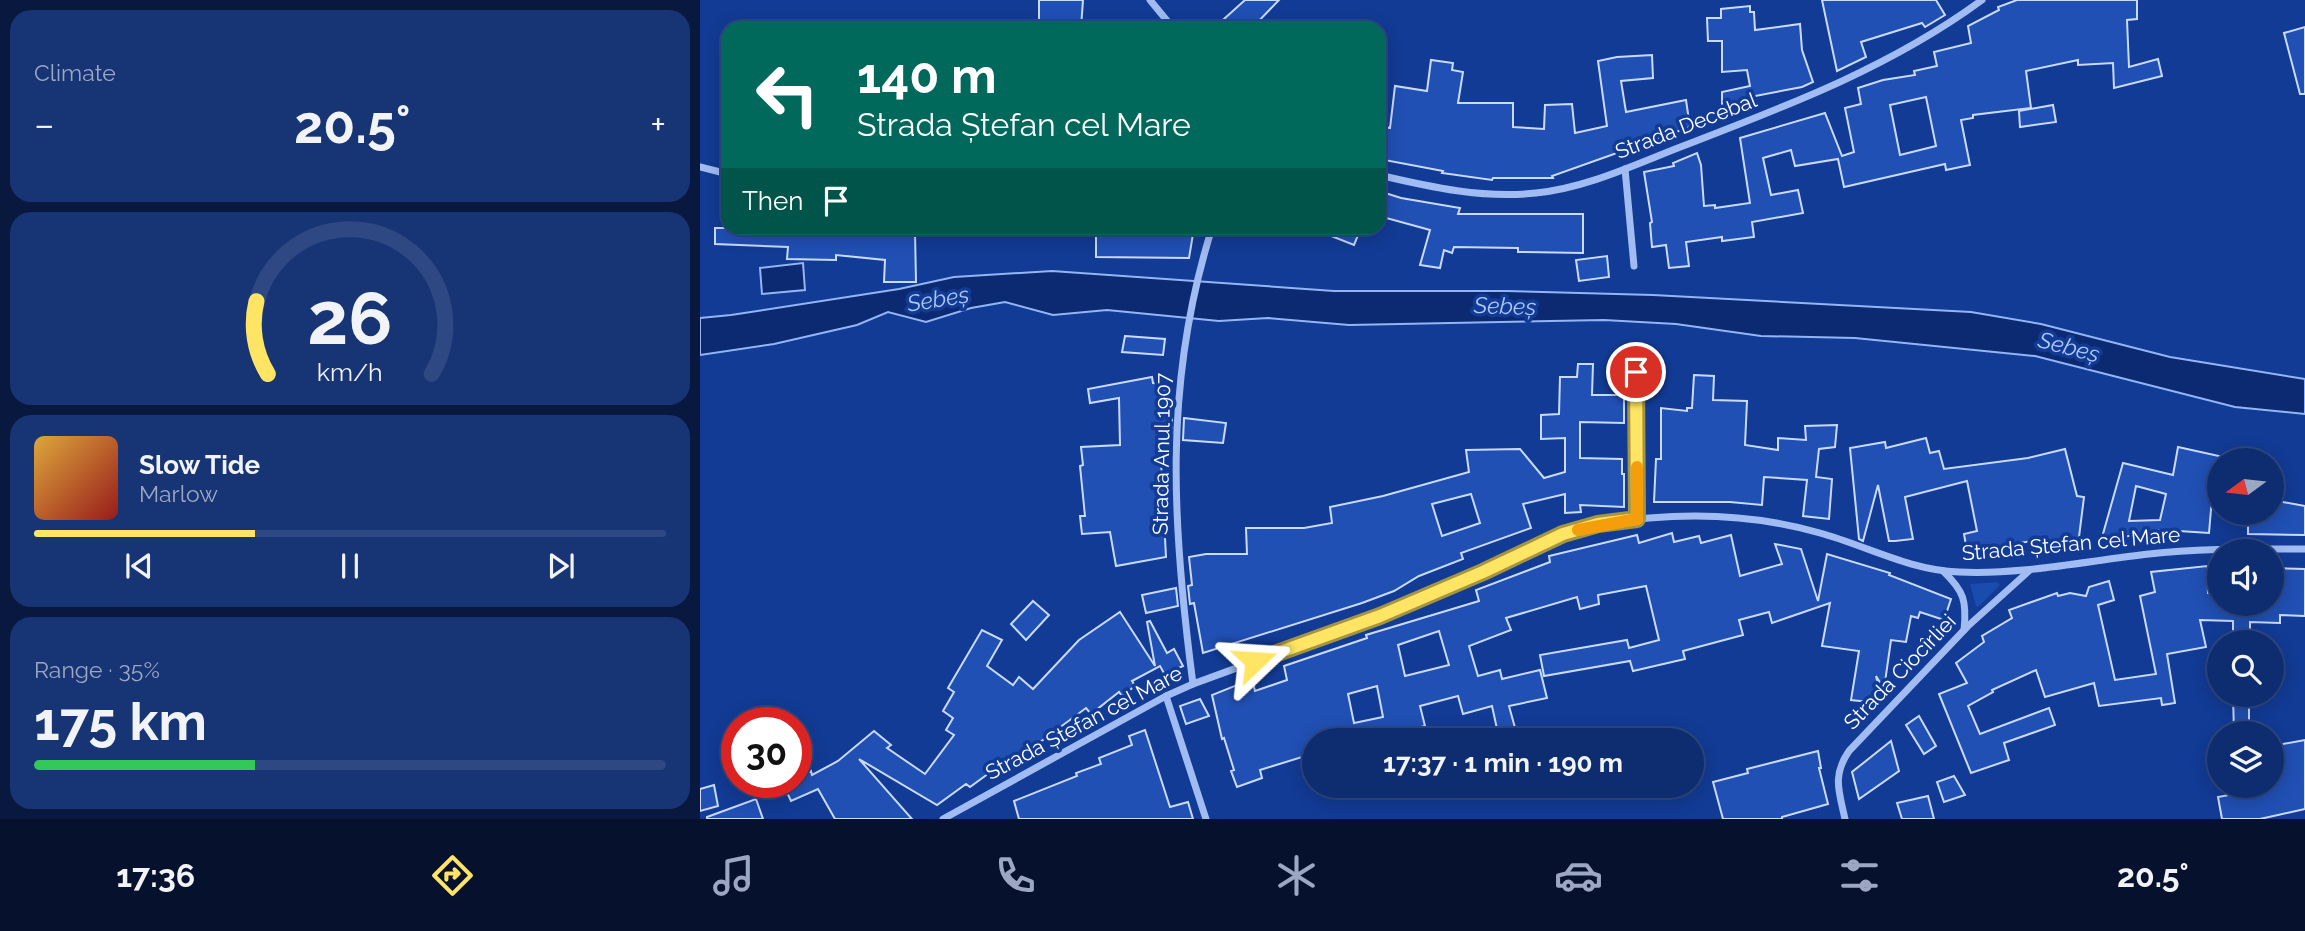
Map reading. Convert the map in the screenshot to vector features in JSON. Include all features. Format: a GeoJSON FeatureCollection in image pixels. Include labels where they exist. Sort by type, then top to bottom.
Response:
{"type":"FeatureCollection","features":[{"type":"Feature","properties":{"kind":"street"},"geometry":{"type":"LineString","coordinates":[[1150,0],[1167,21]]}},
{"type":"Feature","properties":{"kind":"street","name":"Strada Decebal"},"geometry":{"type":"LineString","coordinates":[[1386,176],[1484,194],[1514,195],[1559,190],[1625,169],[1830,88],[1899,53],[1982,0]]}},
{"type":"Feature","properties":{"kind":"street"},"geometry":{"type":"LineString","coordinates":[[700,167],[721,172]]}},
{"type":"Feature","properties":{"kind":"street"},"geometry":{"type":"LineString","coordinates":[[1625,169],[1634,267]]}},
{"type":"Feature","properties":{"kind":"street","name":"Strada Anul 1907"},"geometry":{"type":"LineString","coordinates":[[1193,684],[1178,555],[1177,408],[1185,334],[1210,235]]}},
{"type":"Feature","properties":{"kind":"street"},"geometry":{"type":"LineString","coordinates":[[1636,372],[1637,519]]}},
{"type":"Feature","properties":{"kind":"street","name":"Strada Ștefan cel Mare"},"geometry":{"type":"LineString","coordinates":[[943,819],[1166,696],[1380,616],[1563,534],[1598,524],[1637,519],[1753,519],[1787,524],[1824,534],[1926,569],[1960,572],[2031,569],[2153,553],[2305,549]]}},
{"type":"Feature","properties":{"kind":"street","name":"Strada Ciocîrliei"},"geometry":{"type":"LineString","coordinates":[[1845,819],[1838,775],[1841,763],[1849,751],[1964,630],[2031,569]]}},
{"type":"Feature","properties":{"kind":"street"},"geometry":{"type":"LineString","coordinates":[[1942,570],[1962,591],[1966,610],[1964,630]]}},
{"type":"Feature","properties":{"kind":"street"},"geometry":{"type":"LineString","coordinates":[[1166,696],[1206,819]]}},
{"type":"Feature","properties":{"kind":"shaded area"},"geometry":{"type":"Polygon","coordinates":[[[1997,582],[2000,585],[1976,606],[1970,584],[1997,582]]]}},
{"type":"Feature","properties":{"kind":"water"},"geometry":{"type":"Polygon","coordinates":[[[803,263],[805,290],[762,294],[760,268],[803,263]]]}},
{"type":"Feature","properties":{"kind":"water","name":"Sebeș"},"geometry":{"type":"Polygon","coordinates":[[[1052,271],[1334,291],[1507,291],[1653,295],[1971,312],[2041,324],[2170,357],[2305,379],[2305,414],[2235,407],[2035,356],[1855,338],[1761,336],[1676,324],[1604,320],[1349,325],[1268,318],[1219,321],[1107,310],[1053,315],[1005,302],[971,308],[926,322],[888,312],[857,325],[774,344],[700,355],[700,318],[899,289],[954,277],[1052,271]]]}},
{"type":"Feature","properties":{"kind":"building"},"geometry":{"type":"Polygon","coordinates":[[[1039,0],[1083,0],[1082,21],[1039,21],[1039,0]]]}},
{"type":"Feature","properties":{"kind":"building"},"geometry":{"type":"Polygon","coordinates":[[[1245,0],[1279,0],[1259,21],[1222,21],[1245,0]]]}},
{"type":"Feature","properties":{"kind":"building"},"geometry":{"type":"Polygon","coordinates":[[[1822,0],[1936,0],[1945,15],[1925,27],[1922,23],[1861,42],[1866,57],[1837,71],[1822,0]]]}},
{"type":"Feature","properties":{"kind":"building"},"geometry":{"type":"Polygon","coordinates":[[[2017,0],[2137,0],[2137,19],[2127,20],[2129,67],[2158,59],[2162,76],[2114,88],[2113,63],[2078,65],[2078,60],[2026,71],[2031,108],[1973,115],[1973,118],[1961,120],[1970,165],[1946,170],[1945,164],[1844,187],[1838,159],[1795,166],[1791,150],[1763,158],[1771,195],[1798,190],[1803,213],[1752,222],[1754,237],[1722,241],[1722,237],[1686,242],[1689,266],[1669,268],[1666,245],[1652,247],[1652,222],[1644,172],[1674,166],[1673,163],[1697,153],[1701,165],[1704,206],[1715,205],[1715,208],[1750,203],[1740,138],[1825,113],[1842,156],[1854,152],[1845,108],[1861,104],[1858,88],[1883,80],[1915,75],[1914,71],[1937,66],[1934,52],[1971,43],[1968,26],[1999,10],[1998,7],[2017,0]],[[1926,97],[1890,105],[1900,155],[1936,146],[1926,97]]]}},
{"type":"Feature","properties":{"kind":"building"},"geometry":{"type":"Polygon","coordinates":[[[1750,6],[1750,12],[1754,12],[1755,30],[1800,24],[1802,50],[1813,82],[1802,87],[1755,96],[1755,103],[1722,106],[1722,92],[1750,86],[1747,70],[1722,72],[1722,41],[1708,41],[1707,18],[1721,18],[1721,9],[1750,6]]]}},
{"type":"Feature","properties":{"kind":"building"},"geometry":{"type":"Polygon","coordinates":[[[2305,27],[2305,94],[2300,94],[2284,33],[2305,27]]]}},
{"type":"Feature","properties":{"kind":"building"},"geometry":{"type":"Polygon","coordinates":[[[1652,55],[1653,78],[1621,81],[1626,112],[1686,100],[1690,127],[1552,176],[1553,178],[1492,180],[1442,173],[1443,171],[1386,160],[1386,127],[1390,128],[1395,86],[1427,91],[1431,60],[1453,63],[1452,70],[1463,72],[1458,103],[1513,103],[1513,127],[1544,129],[1545,105],[1572,104],[1575,133],[1607,126],[1598,61],[1652,55]]]}},
{"type":"Feature","properties":{"kind":"building"},"geometry":{"type":"Polygon","coordinates":[[[2053,105],[2056,122],[2020,127],[2019,111],[2053,105]]]}},
{"type":"Feature","properties":{"kind":"building"},"geometry":{"type":"Polygon","coordinates":[[[1386,193],[1460,208],[1458,214],[1583,214],[1583,253],[1454,247],[1452,253],[1444,250],[1440,268],[1420,265],[1430,230],[1386,218],[1386,193]]]}},
{"type":"Feature","properties":{"kind":"building"},"geometry":{"type":"Polygon","coordinates":[[[715,228],[721,228],[721,235],[915,235],[916,282],[884,282],[885,260],[836,255],[836,260],[787,259],[788,247],[715,244],[715,228]]]}},
{"type":"Feature","properties":{"kind":"building"},"geometry":{"type":"Polygon","coordinates":[[[1096,235],[1193,235],[1189,258],[1096,257],[1096,235]]]}},
{"type":"Feature","properties":{"kind":"building"},"geometry":{"type":"Polygon","coordinates":[[[1329,235],[1358,235],[1354,245],[1329,235]]]}},
{"type":"Feature","properties":{"kind":"building"},"geometry":{"type":"Polygon","coordinates":[[[1607,256],[1609,277],[1579,281],[1576,260],[1607,256]]]}},
{"type":"Feature","properties":{"kind":"building"},"geometry":{"type":"Polygon","coordinates":[[[1125,336],[1165,339],[1163,355],[1122,352],[1125,336]]]}},
{"type":"Feature","properties":{"kind":"building"},"geometry":{"type":"Polygon","coordinates":[[[1578,364],[1593,364],[1592,395],[1624,395],[1624,423],[1580,422],[1580,458],[1622,459],[1624,507],[1580,505],[1581,512],[1565,513],[1565,494],[1523,504],[1531,528],[1461,553],[1463,559],[1419,576],[1394,591],[1203,653],[1194,603],[1190,604],[1188,586],[1192,585],[1189,557],[1206,554],[1247,554],[1246,528],[1304,528],[1332,523],[1330,507],[1383,496],[1469,472],[1466,450],[1520,449],[1544,478],[1565,472],[1565,438],[1541,439],[1541,415],[1559,414],[1560,377],[1577,377],[1578,364]],[[1471,494],[1432,504],[1442,536],[1480,523],[1471,494]]]}},
{"type":"Feature","properties":{"kind":"building"},"geometry":{"type":"Polygon","coordinates":[[[1694,375],[1714,376],[1713,400],[1747,401],[1745,445],[1778,450],[1778,438],[1806,440],[1805,426],[1837,425],[1835,447],[1819,449],[1816,477],[1832,479],[1829,519],[1803,516],[1807,480],[1764,477],[1762,505],[1730,502],[1654,502],[1656,459],[1661,459],[1661,408],[1687,411],[1687,408],[1692,408],[1694,375]]]}},
{"type":"Feature","properties":{"kind":"building"},"geometry":{"type":"Polygon","coordinates":[[[1152,377],[1153,383],[1165,384],[1163,415],[1172,417],[1171,440],[1164,439],[1164,460],[1161,460],[1166,557],[1116,566],[1110,532],[1082,534],[1080,516],[1085,516],[1080,466],[1083,465],[1081,447],[1120,445],[1119,398],[1090,403],[1088,389],[1152,377]]]}},
{"type":"Feature","properties":{"kind":"building"},"geometry":{"type":"Polygon","coordinates":[[[1184,418],[1226,423],[1223,443],[1183,440],[1184,418]]]}},
{"type":"Feature","properties":{"kind":"building"},"geometry":{"type":"Polygon","coordinates":[[[1926,438],[1930,453],[1939,451],[1944,469],[2028,458],[2065,449],[2077,496],[2084,497],[2078,545],[2040,544],[2039,540],[1967,551],[1964,534],[1977,531],[1967,481],[1905,497],[1913,539],[1895,541],[1889,541],[1878,485],[1863,541],[1859,539],[1850,448],[1885,442],[1886,448],[1926,438]]]}},
{"type":"Feature","properties":{"kind":"building"},"geometry":{"type":"Polygon","coordinates":[[[2178,447],[2207,453],[2209,533],[2163,530],[2101,541],[2123,463],[2173,475],[2178,447]],[[2136,486],[2129,521],[2160,520],[2166,494],[2136,486]]]}},
{"type":"Feature","properties":{"kind":"building"},"geometry":{"type":"Polygon","coordinates":[[[2284,502],[2305,506],[2305,535],[2248,534],[2248,525],[2284,525],[2284,502]]]}},
{"type":"Feature","properties":{"kind":"building"},"geometry":{"type":"Polygon","coordinates":[[[1672,533],[1674,542],[1699,536],[1701,543],[1731,535],[1740,576],[1782,564],[1775,544],[1801,549],[1818,601],[1827,554],[1890,573],[1889,575],[1951,599],[1944,620],[1920,612],[1918,618],[1911,616],[1906,642],[1891,640],[1884,689],[1876,676],[1879,688],[1877,698],[1869,697],[1869,702],[1851,700],[1859,651],[1822,646],[1830,603],[1772,623],[1769,612],[1739,620],[1743,635],[1683,651],[1685,659],[1633,671],[1630,661],[1544,676],[1540,655],[1627,640],[1629,648],[1659,640],[1646,586],[1598,595],[1599,604],[1580,609],[1577,597],[1506,618],[1511,630],[1469,646],[1478,676],[1500,670],[1502,679],[1540,670],[1547,698],[1509,706],[1515,728],[1497,728],[1492,706],[1463,714],[1458,696],[1420,706],[1425,726],[1417,728],[1302,728],[1302,757],[1260,770],[1262,778],[1237,787],[1212,695],[1252,679],[1255,691],[1287,680],[1284,666],[1367,638],[1366,635],[1479,601],[1476,590],[1550,562],[1549,556],[1637,535],[1639,543],[1672,533]],[[1439,631],[1398,645],[1405,676],[1449,665],[1439,631]],[[1377,686],[1348,694],[1354,723],[1383,717],[1377,686]]]}},
{"type":"Feature","properties":{"kind":"building"},"geometry":{"type":"Polygon","coordinates":[[[2207,566],[2207,616],[2280,616],[2280,623],[2250,622],[2250,630],[2233,630],[2233,621],[2200,620],[2206,647],[2167,654],[2175,703],[2162,705],[2161,698],[2099,706],[2094,683],[2045,697],[2036,670],[1992,690],[1993,692],[1968,706],[1980,734],[2049,708],[2055,725],[2004,743],[2009,760],[1971,773],[1939,694],[1967,683],[1956,663],[1984,642],[1982,636],[2012,618],[2009,610],[2057,593],[2058,596],[2070,593],[2086,596],[2089,587],[2109,581],[2114,600],[2098,605],[2115,680],[2156,674],[2140,596],[2155,592],[2151,572],[2207,566]]]}},
{"type":"Feature","properties":{"kind":"building"},"geometry":{"type":"Polygon","coordinates":[[[2284,568],[2305,569],[2305,616],[2284,615],[2284,568]]]}},
{"type":"Feature","properties":{"kind":"building"},"geometry":{"type":"Polygon","coordinates":[[[1176,588],[1178,606],[1146,613],[1142,595],[1176,588]]]}},
{"type":"Feature","properties":{"kind":"building"},"geometry":{"type":"Polygon","coordinates":[[[1033,601],[1049,615],[1026,640],[1011,624],[1033,601]]]}},
{"type":"Feature","properties":{"kind":"building"},"geometry":{"type":"Polygon","coordinates":[[[1120,612],[1155,666],[1147,622],[1150,621],[1167,653],[1174,649],[1183,666],[1165,675],[1160,666],[1132,681],[1135,686],[1122,696],[1119,692],[1091,714],[1086,708],[999,770],[996,768],[970,787],[966,784],[937,805],[859,759],[912,819],[835,819],[818,789],[812,792],[812,775],[838,761],[874,731],[891,745],[887,748],[925,774],[954,735],[946,730],[953,718],[943,711],[954,692],[948,688],[982,630],[1002,640],[987,666],[1013,685],[1019,677],[1033,689],[1079,640],[1120,612]]]}},
{"type":"Feature","properties":{"kind":"building"},"geometry":{"type":"Polygon","coordinates":[[[1200,699],[1209,716],[1186,724],[1180,706],[1200,699]]]}},
{"type":"Feature","properties":{"kind":"building"},"geometry":{"type":"Polygon","coordinates":[[[2233,707],[2249,707],[2249,721],[2234,721],[2233,707]]]}},
{"type":"Feature","properties":{"kind":"building"},"geometry":{"type":"Polygon","coordinates":[[[1919,716],[1936,746],[1924,754],[1906,725],[1919,716]]]}},
{"type":"Feature","properties":{"kind":"building"},"geometry":{"type":"Polygon","coordinates":[[[1145,730],[1170,807],[1188,802],[1193,819],[1019,819],[1014,801],[1101,764],[1099,758],[1132,745],[1129,736],[1145,730]]]}},
{"type":"Feature","properties":{"kind":"building"},"geometry":{"type":"Polygon","coordinates":[[[2305,740],[2305,809],[2260,819],[2222,819],[2218,798],[2284,798],[2284,744],[2305,740]]]}},
{"type":"Feature","properties":{"kind":"building"},"geometry":{"type":"Polygon","coordinates":[[[1891,741],[1899,771],[1859,799],[1852,772],[1891,741]]]}},
{"type":"Feature","properties":{"kind":"building"},"geometry":{"type":"Polygon","coordinates":[[[1818,751],[1819,768],[1828,804],[1782,819],[1723,819],[1713,782],[1748,773],[1747,769],[1818,751]]]}},
{"type":"Feature","properties":{"kind":"building"},"geometry":{"type":"Polygon","coordinates":[[[1954,776],[1965,795],[1944,802],[1937,782],[1954,776]]]}},
{"type":"Feature","properties":{"kind":"building"},"geometry":{"type":"Polygon","coordinates":[[[714,785],[718,806],[700,811],[700,789],[714,785]]]}},
{"type":"Feature","properties":{"kind":"building"},"geometry":{"type":"Polygon","coordinates":[[[1928,796],[1934,819],[1902,819],[1897,803],[1928,796]]]}},
{"type":"Feature","properties":{"kind":"building"},"geometry":{"type":"Polygon","coordinates":[[[756,799],[763,819],[707,819],[707,817],[756,799]]]}},
{"type":"Feature","properties":{"kind":"slow traffic"},"geometry":{"type":"LineString","coordinates":[[1578,530],[1598,524],[1637,519],[1637,467]]}},
{"type":"Feature","properties":{"kind":"route"},"geometry":{"type":"LineString","coordinates":[[1255,661],[1380,616],[1563,534],[1598,524],[1637,519],[1636,372]]}}]}
